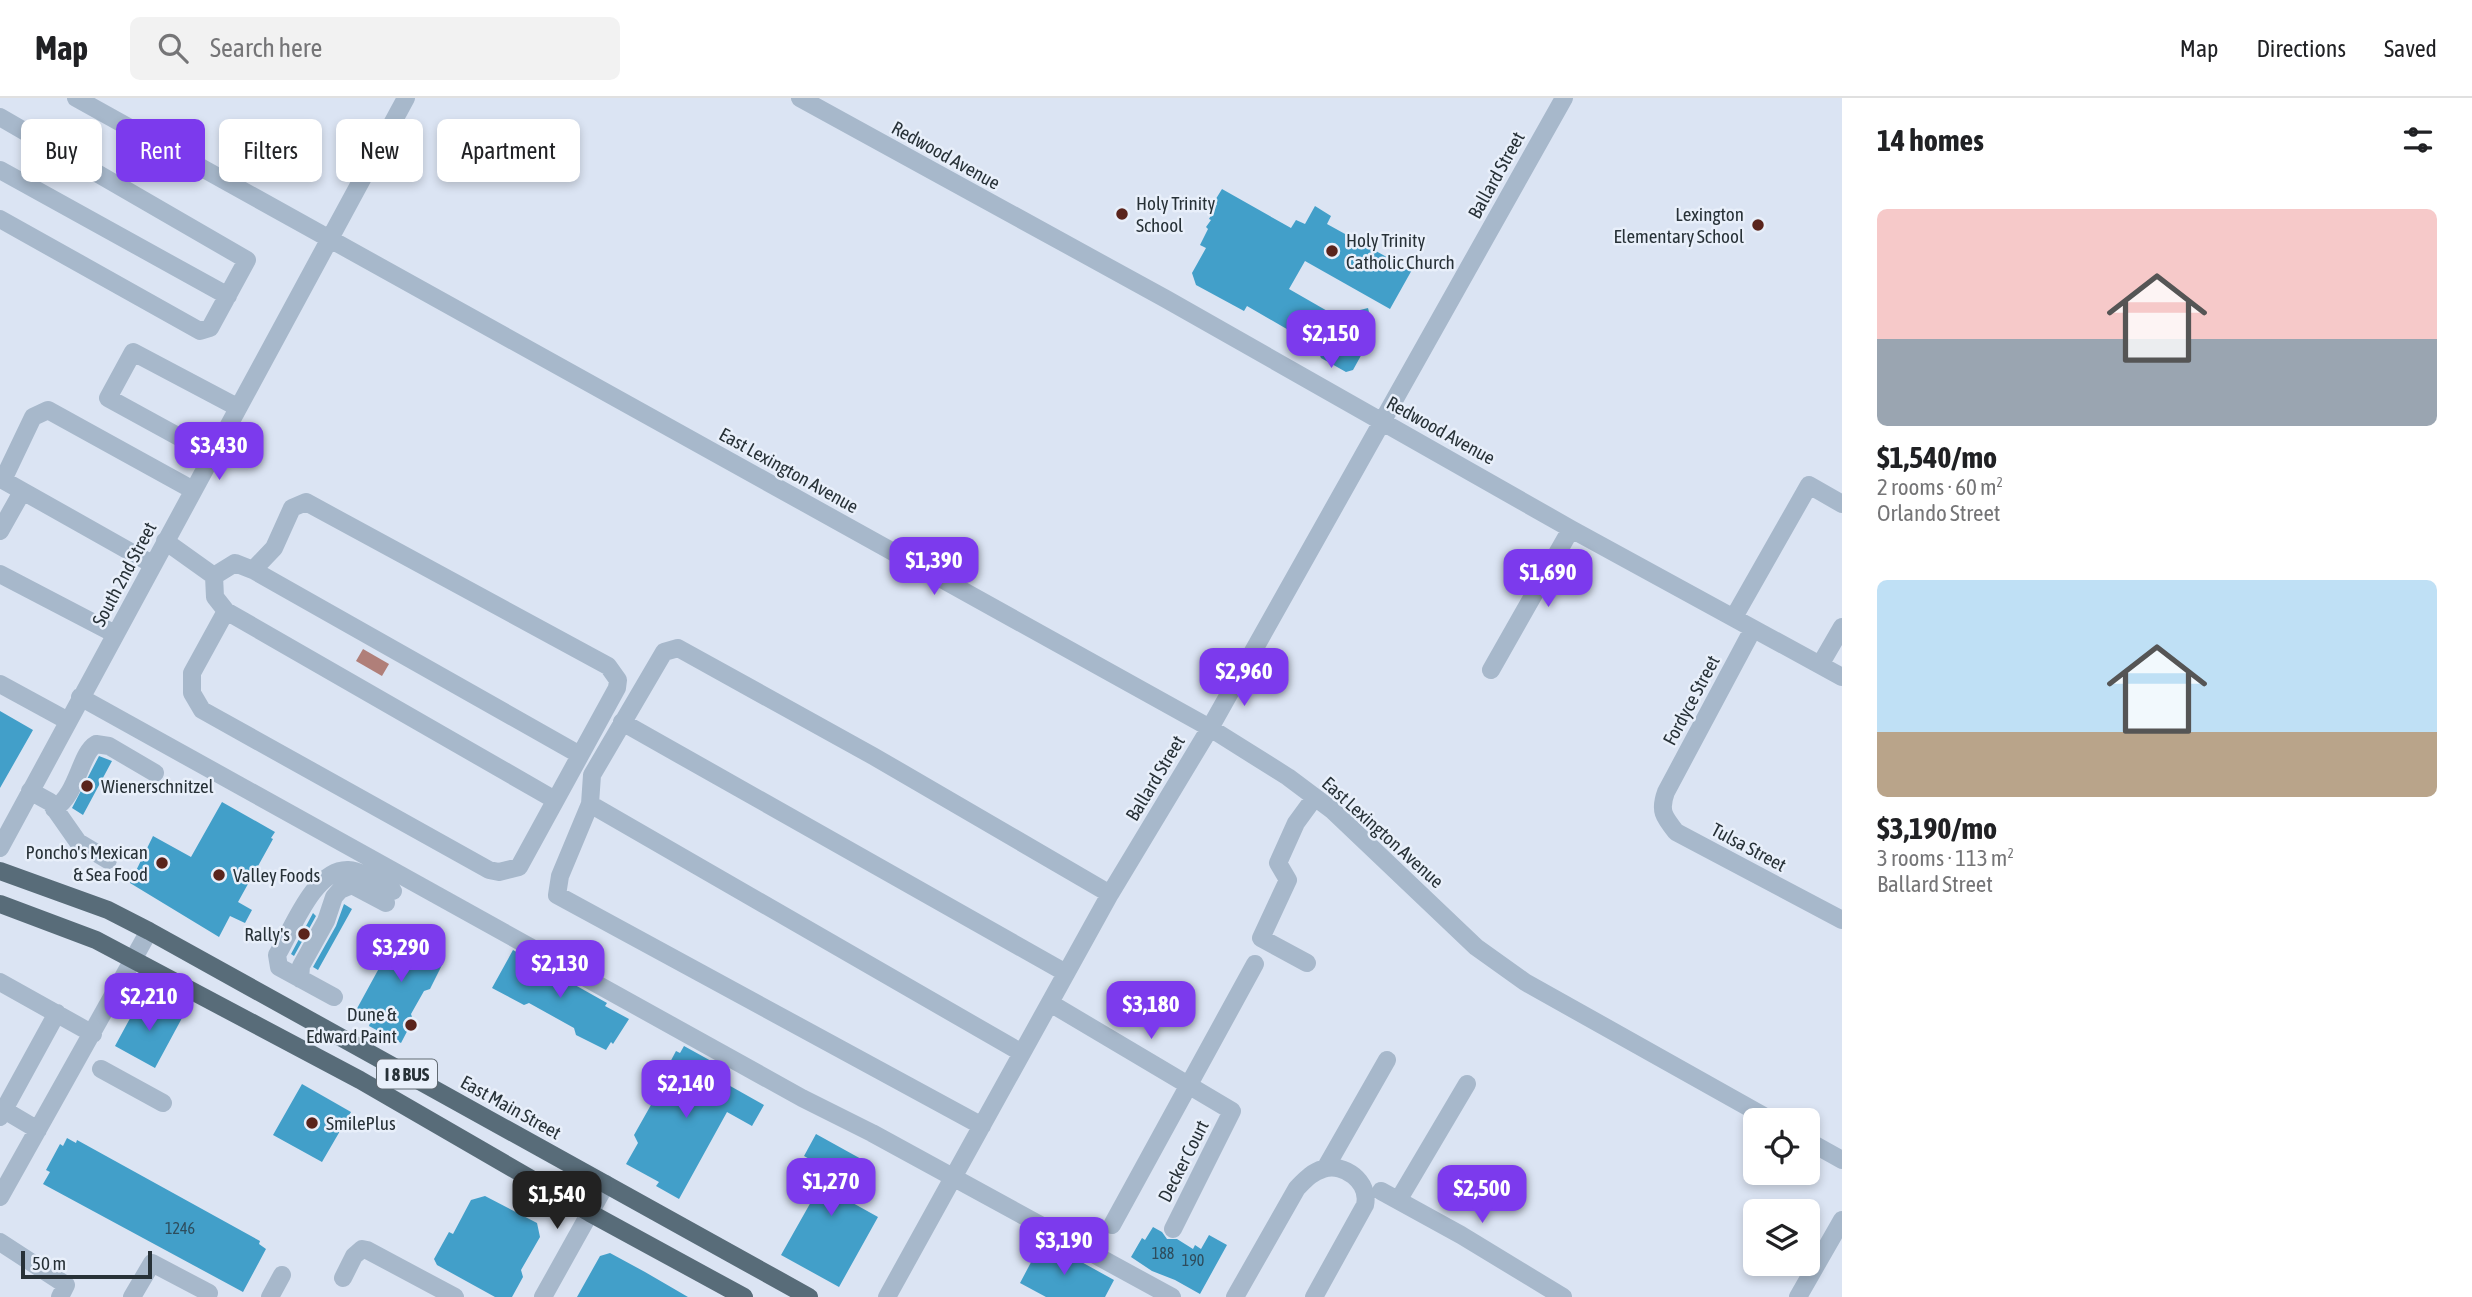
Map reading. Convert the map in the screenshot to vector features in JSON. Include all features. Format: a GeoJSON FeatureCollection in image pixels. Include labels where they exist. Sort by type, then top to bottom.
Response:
{"type":"FeatureCollection","features":[{"type":"Feature","properties":{"kind":"main road","name":"East Main Street"},"geometry":{"type":"LineString","coordinates":[[0,871],[108,910],[149,931],[809,1297]]}},
{"type":"Feature","properties":{"kind":"main road","name":"I 8 BUS"},"geometry":{"type":"LineString","coordinates":[[0,904],[33,914],[96,940],[360,1080],[590,1213],[744,1297]]}},
{"type":"Feature","properties":{"kind":"main road"},"geometry":{"type":"LineString","coordinates":[[307,1052],[319,1025]]}},
{"type":"Feature","properties":{"kind":"street","name":"East Lexington Avenue"},"geometry":{"type":"LineString","coordinates":[[76,98],[1210,728],[1332,810],[1476,947],[1525,982],[1750,1108]]}},
{"type":"Feature","properties":{"kind":"street","name":"South 2nd Street"},"geometry":{"type":"LineString","coordinates":[[0,848],[5,827],[30,791],[328,237],[406,98]]}},
{"type":"Feature","properties":{"kind":"street","name":"Redwood Avenue"},"geometry":{"type":"LineString","coordinates":[[800,98],[1167,299],[1571,529],[1842,677]]}},
{"type":"Feature","properties":{"kind":"street","name":"Ballard Street"},"geometry":{"type":"LineString","coordinates":[[887,1297],[1110,894],[1210,728],[1564,98]]}},
{"type":"Feature","properties":{"kind":"street"},"geometry":{"type":"LineString","coordinates":[[0,117],[247,260],[210,328],[200,331],[0,219]]}},
{"type":"Feature","properties":{"kind":"street"},"geometry":{"type":"LineString","coordinates":[[0,170],[228,296]]}},
{"type":"Feature","properties":{"kind":"street"},"geometry":{"type":"LineString","coordinates":[[212,455],[108,398],[134,352],[237,407]]}},
{"type":"Feature","properties":{"kind":"street"},"geometry":{"type":"LineString","coordinates":[[152,564],[3,480],[33,417],[48,410],[193,490]]}},
{"type":"Feature","properties":{"kind":"street"},"geometry":{"type":"LineString","coordinates":[[1734,617],[1809,485],[1842,504]]}},
{"type":"Feature","properties":{"kind":"street"},"geometry":{"type":"LineString","coordinates":[[0,531],[22,492]]}},
{"type":"Feature","properties":{"kind":"street"},"geometry":{"type":"LineString","coordinates":[[226,611],[192,673],[192,693],[202,710],[489,870],[499,872],[519,867],[617,688],[618,680],[608,666],[306,502],[292,508],[274,548],[253,570]]}},
{"type":"Feature","properties":{"kind":"street"},"geometry":{"type":"LineString","coordinates":[[1491,670],[1571,529]]}},
{"type":"Feature","properties":{"kind":"street"},"geometry":{"type":"LineString","coordinates":[[165,541],[214,576]]}},
{"type":"Feature","properties":{"kind":"street"},"geometry":{"type":"LineString","coordinates":[[214,576],[235,563],[253,570],[580,755]]}},
{"type":"Feature","properties":{"kind":"street"},"geometry":{"type":"LineString","coordinates":[[0,574],[115,634]]}},
{"type":"Feature","properties":{"kind":"street"},"geometry":{"type":"LineString","coordinates":[[214,576],[215,597],[226,611],[555,800]]}},
{"type":"Feature","properties":{"kind":"street"},"geometry":{"type":"LineString","coordinates":[[1821,665],[1842,627]]}},
{"type":"Feature","properties":{"kind":"street","name":"Fordyce Street"},"geometry":{"type":"LineString","coordinates":[[1666,792],[1754,629]]}},
{"type":"Feature","properties":{"kind":"street"},"geometry":{"type":"LineString","coordinates":[[982,1126],[557,895],[560,876],[590,804],[592,775],[664,652],[678,649],[873,756],[1110,894]]}},
{"type":"Feature","properties":{"kind":"street"},"geometry":{"type":"LineString","coordinates":[[0,684],[68,721]]}},
{"type":"Feature","properties":{"kind":"street"},"geometry":{"type":"LineString","coordinates":[[80,697],[799,1097],[873,1133],[1172,1297]]}},
{"type":"Feature","properties":{"kind":"street"},"geometry":{"type":"LineString","coordinates":[[622,722],[1066,973]]}},
{"type":"Feature","properties":{"kind":"street"},"geometry":{"type":"LineString","coordinates":[[54,809],[62,804],[80,774],[88,751],[96,744],[109,746],[155,773]]}},
{"type":"Feature","properties":{"kind":"street"},"geometry":{"type":"LineString","coordinates":[[30,791],[50,802],[78,842],[108,860]]}},
{"type":"Feature","properties":{"kind":"street","name":"Tulsa Street"},"geometry":{"type":"LineString","coordinates":[[1666,792],[1661,803],[1664,817],[1676,832],[1842,920]]}},
{"type":"Feature","properties":{"kind":"street"},"geometry":{"type":"LineString","coordinates":[[1307,963],[1261,938],[1288,880],[1278,863],[1296,823],[1315,797]]}},
{"type":"Feature","properties":{"kind":"street"},"geometry":{"type":"LineString","coordinates":[[590,804],[1022,1053]]}},
{"type":"Feature","properties":{"kind":"street"},"geometry":{"type":"LineString","coordinates":[[300,979],[301,966],[326,920],[334,897],[340,890],[352,885],[390,897],[361,873],[349,870],[336,872],[319,884],[277,955],[279,967],[300,979],[334,998]]}},
{"type":"Feature","properties":{"kind":"street"},"geometry":{"type":"LineString","coordinates":[[0,1197],[149,931]]}},
{"type":"Feature","properties":{"kind":"street"},"geometry":{"type":"LineString","coordinates":[[1112,1225],[1255,964]]}},
{"type":"Feature","properties":{"kind":"street"},"geometry":{"type":"LineString","coordinates":[[0,982],[93,1034]]}},
{"type":"Feature","properties":{"kind":"street"},"geometry":{"type":"LineString","coordinates":[[1050,1003],[1189,1086]]}},
{"type":"Feature","properties":{"kind":"street"},"geometry":{"type":"LineString","coordinates":[[38,1130],[2,1114],[57,1013]]}},
{"type":"Feature","properties":{"kind":"street"},"geometry":{"type":"LineString","coordinates":[[1326,1167],[1387,1060]]}},
{"type":"Feature","properties":{"kind":"street"},"geometry":{"type":"LineString","coordinates":[[101,1069],[163,1103]]}},
{"type":"Feature","properties":{"kind":"street"},"geometry":{"type":"LineString","coordinates":[[1399,1199],[1467,1083]]}},
{"type":"Feature","properties":{"kind":"street","name":"Decker Court"},"geometry":{"type":"LineString","coordinates":[[1173,1229],[1232,1111],[1189,1086]]}},
{"type":"Feature","properties":{"kind":"street"},"geometry":{"type":"LineString","coordinates":[[1820,1148],[1842,1160]]}},
{"type":"Feature","properties":{"kind":"street"},"geometry":{"type":"LineString","coordinates":[[1235,1297],[1297,1188],[1309,1175],[1326,1167],[1344,1170],[1358,1178],[1365,1186],[1367,1195],[1365,1205],[1314,1297]]}},
{"type":"Feature","properties":{"kind":"street"},"geometry":{"type":"LineString","coordinates":[[543,1297],[606,1184]]}},
{"type":"Feature","properties":{"kind":"street"},"geometry":{"type":"LineString","coordinates":[[1381,1191],[1399,1199],[1563,1297]]}},
{"type":"Feature","properties":{"kind":"street"},"geometry":{"type":"LineString","coordinates":[[1798,1297],[1842,1220]]}},
{"type":"Feature","properties":{"kind":"street"},"geometry":{"type":"LineString","coordinates":[[0,1242],[65,1293]]}},
{"type":"Feature","properties":{"kind":"street"},"geometry":{"type":"LineString","coordinates":[[343,1278],[354,1256],[367,1250],[455,1297]]}},
{"type":"Feature","properties":{"kind":"street"},"geometry":{"type":"LineString","coordinates":[[132,1297],[152,1263],[209,1293],[207,1297]]}},
{"type":"Feature","properties":{"kind":"street"},"geometry":{"type":"LineString","coordinates":[[270,1297],[282,1275]]}},
{"type":"Feature","properties":{"kind":"shaded area"},"geometry":{"type":"Polygon","coordinates":[[[363,649],[389,664],[382,676],[356,661],[363,649]]]}},
{"type":"Feature","properties":{"kind":"building"},"geometry":{"type":"Polygon","coordinates":[[[1222,189],[1291,228],[1296,220],[1305,224],[1315,206],[1331,216],[1327,224],[1403,266],[1413,268],[1390,309],[1305,261],[1289,289],[1336,316],[1368,308],[1374,332],[1353,370],[1346,372],[1321,358],[1316,346],[1247,306],[1244,311],[1196,285],[1192,273],[1206,248],[1200,245],[1217,204],[1214,202],[1222,189]]]}},
{"type":"Feature","properties":{"kind":"building"},"geometry":{"type":"Polygon","coordinates":[[[0,711],[33,730],[0,788],[0,711]]]}},
{"type":"Feature","properties":{"kind":"building","name":"Wienerschnitzel"},"geometry":{"type":"Polygon","coordinates":[[[99,756],[112,761],[83,815],[72,808],[99,756]]]}},
{"type":"Feature","properties":{"kind":"building","name":"Valley Foods"},"geometry":{"type":"Polygon","coordinates":[[[222,802],[275,832],[238,902],[252,910],[245,923],[230,916],[219,937],[130,883],[153,836],[191,857],[222,802]]]}},
{"type":"Feature","properties":{"kind":"building"},"geometry":{"type":"Polygon","coordinates":[[[344,904],[352,909],[318,970],[313,967],[336,926],[344,904]]]}},
{"type":"Feature","properties":{"kind":"building"},"geometry":{"type":"Polygon","coordinates":[[[313,913],[316,916],[294,956],[291,954],[313,913]]]}},
{"type":"Feature","properties":{"kind":"building"},"geometry":{"type":"Polygon","coordinates":[[[401,928],[432,945],[439,933],[444,961],[430,989],[424,991],[411,1014],[413,1020],[401,1043],[369,1026],[370,1023],[354,1014],[401,928]]]}},
{"type":"Feature","properties":{"kind":"building"},"geometry":{"type":"Polygon","coordinates":[[[513,950],[607,1003],[605,1006],[629,1019],[613,1044],[611,1042],[606,1050],[576,1035],[574,1028],[529,1003],[524,1005],[492,988],[513,950]]]}},
{"type":"Feature","properties":{"kind":"building"},"geometry":{"type":"Polygon","coordinates":[[[149,1003],[182,1018],[155,1068],[115,1046],[134,1011],[149,1003]]]}},
{"type":"Feature","properties":{"kind":"building"},"geometry":{"type":"Polygon","coordinates":[[[684,1046],[722,1067],[716,1078],[764,1105],[752,1126],[727,1112],[679,1199],[656,1186],[659,1182],[626,1164],[638,1143],[634,1135],[660,1089],[659,1083],[676,1051],[680,1053],[684,1046]]]}},
{"type":"Feature","properties":{"kind":"building","name":"SmilePlus"},"geometry":{"type":"Polygon","coordinates":[[[302,1084],[351,1112],[322,1162],[273,1135],[302,1084]]]}},
{"type":"Feature","properties":{"kind":"building"},"geometry":{"type":"Polygon","coordinates":[[[816,1134],[863,1160],[842,1197],[878,1217],[839,1287],[781,1255],[829,1170],[804,1156],[816,1134]]]}},
{"type":"Feature","properties":{"kind":"building"},"geometry":{"type":"Polygon","coordinates":[[[67,1138],[76,1143],[77,1140],[260,1241],[259,1244],[266,1249],[243,1292],[43,1184],[50,1172],[46,1170],[60,1144],[63,1146],[67,1138]]]}},
{"type":"Feature","properties":{"kind":"building"},"geometry":{"type":"Polygon","coordinates":[[[485,1196],[537,1223],[540,1237],[521,1270],[523,1277],[512,1297],[495,1297],[437,1265],[434,1259],[449,1232],[453,1234],[471,1200],[485,1196]]]}},
{"type":"Feature","properties":{"kind":"building"},"geometry":{"type":"Polygon","coordinates":[[[1153,1227],[1167,1239],[1177,1239],[1193,1249],[1195,1245],[1201,1249],[1209,1235],[1227,1245],[1200,1294],[1152,1271],[1131,1257],[1142,1238],[1145,1240],[1153,1227]]]}},
{"type":"Feature","properties":{"kind":"building"},"geometry":{"type":"Polygon","coordinates":[[[1049,1244],[1114,1280],[1105,1297],[1046,1297],[1020,1283],[1037,1251],[1043,1256],[1049,1244]]]}},
{"type":"Feature","properties":{"kind":"building"},"geometry":{"type":"Polygon","coordinates":[[[610,1253],[688,1297],[577,1297],[600,1256],[610,1253]]]}},
{"type":"Feature","properties":{"kind":"place","name":"Holy Trinity School"},"geometry":{"type":"Point","coordinates":[1122,214]}},
{"type":"Feature","properties":{"kind":"place","name":"Lexington Elementary School"},"geometry":{"type":"Point","coordinates":[1758,225]}},
{"type":"Feature","properties":{"kind":"place","name":"Holy Trinity Catholic Church"},"geometry":{"type":"Point","coordinates":[1332,251]}},
{"type":"Feature","properties":{"kind":"place","name":"Wienerschnitzel"},"geometry":{"type":"Point","coordinates":[87,786]}},
{"type":"Feature","properties":{"kind":"place","name":"Poncho's Mexican & Sea Food"},"geometry":{"type":"Point","coordinates":[162,863]}},
{"type":"Feature","properties":{"kind":"place","name":"Valley Foods"},"geometry":{"type":"Point","coordinates":[219,875]}},
{"type":"Feature","properties":{"kind":"place","name":"Rally's"},"geometry":{"type":"Point","coordinates":[304,934]}},
{"type":"Feature","properties":{"kind":"place","name":"Dune & Edward Paint"},"geometry":{"type":"Point","coordinates":[411,1025]}},
{"type":"Feature","properties":{"kind":"place","name":"SmilePlus"},"geometry":{"type":"Point","coordinates":[312,1123]}}]}
